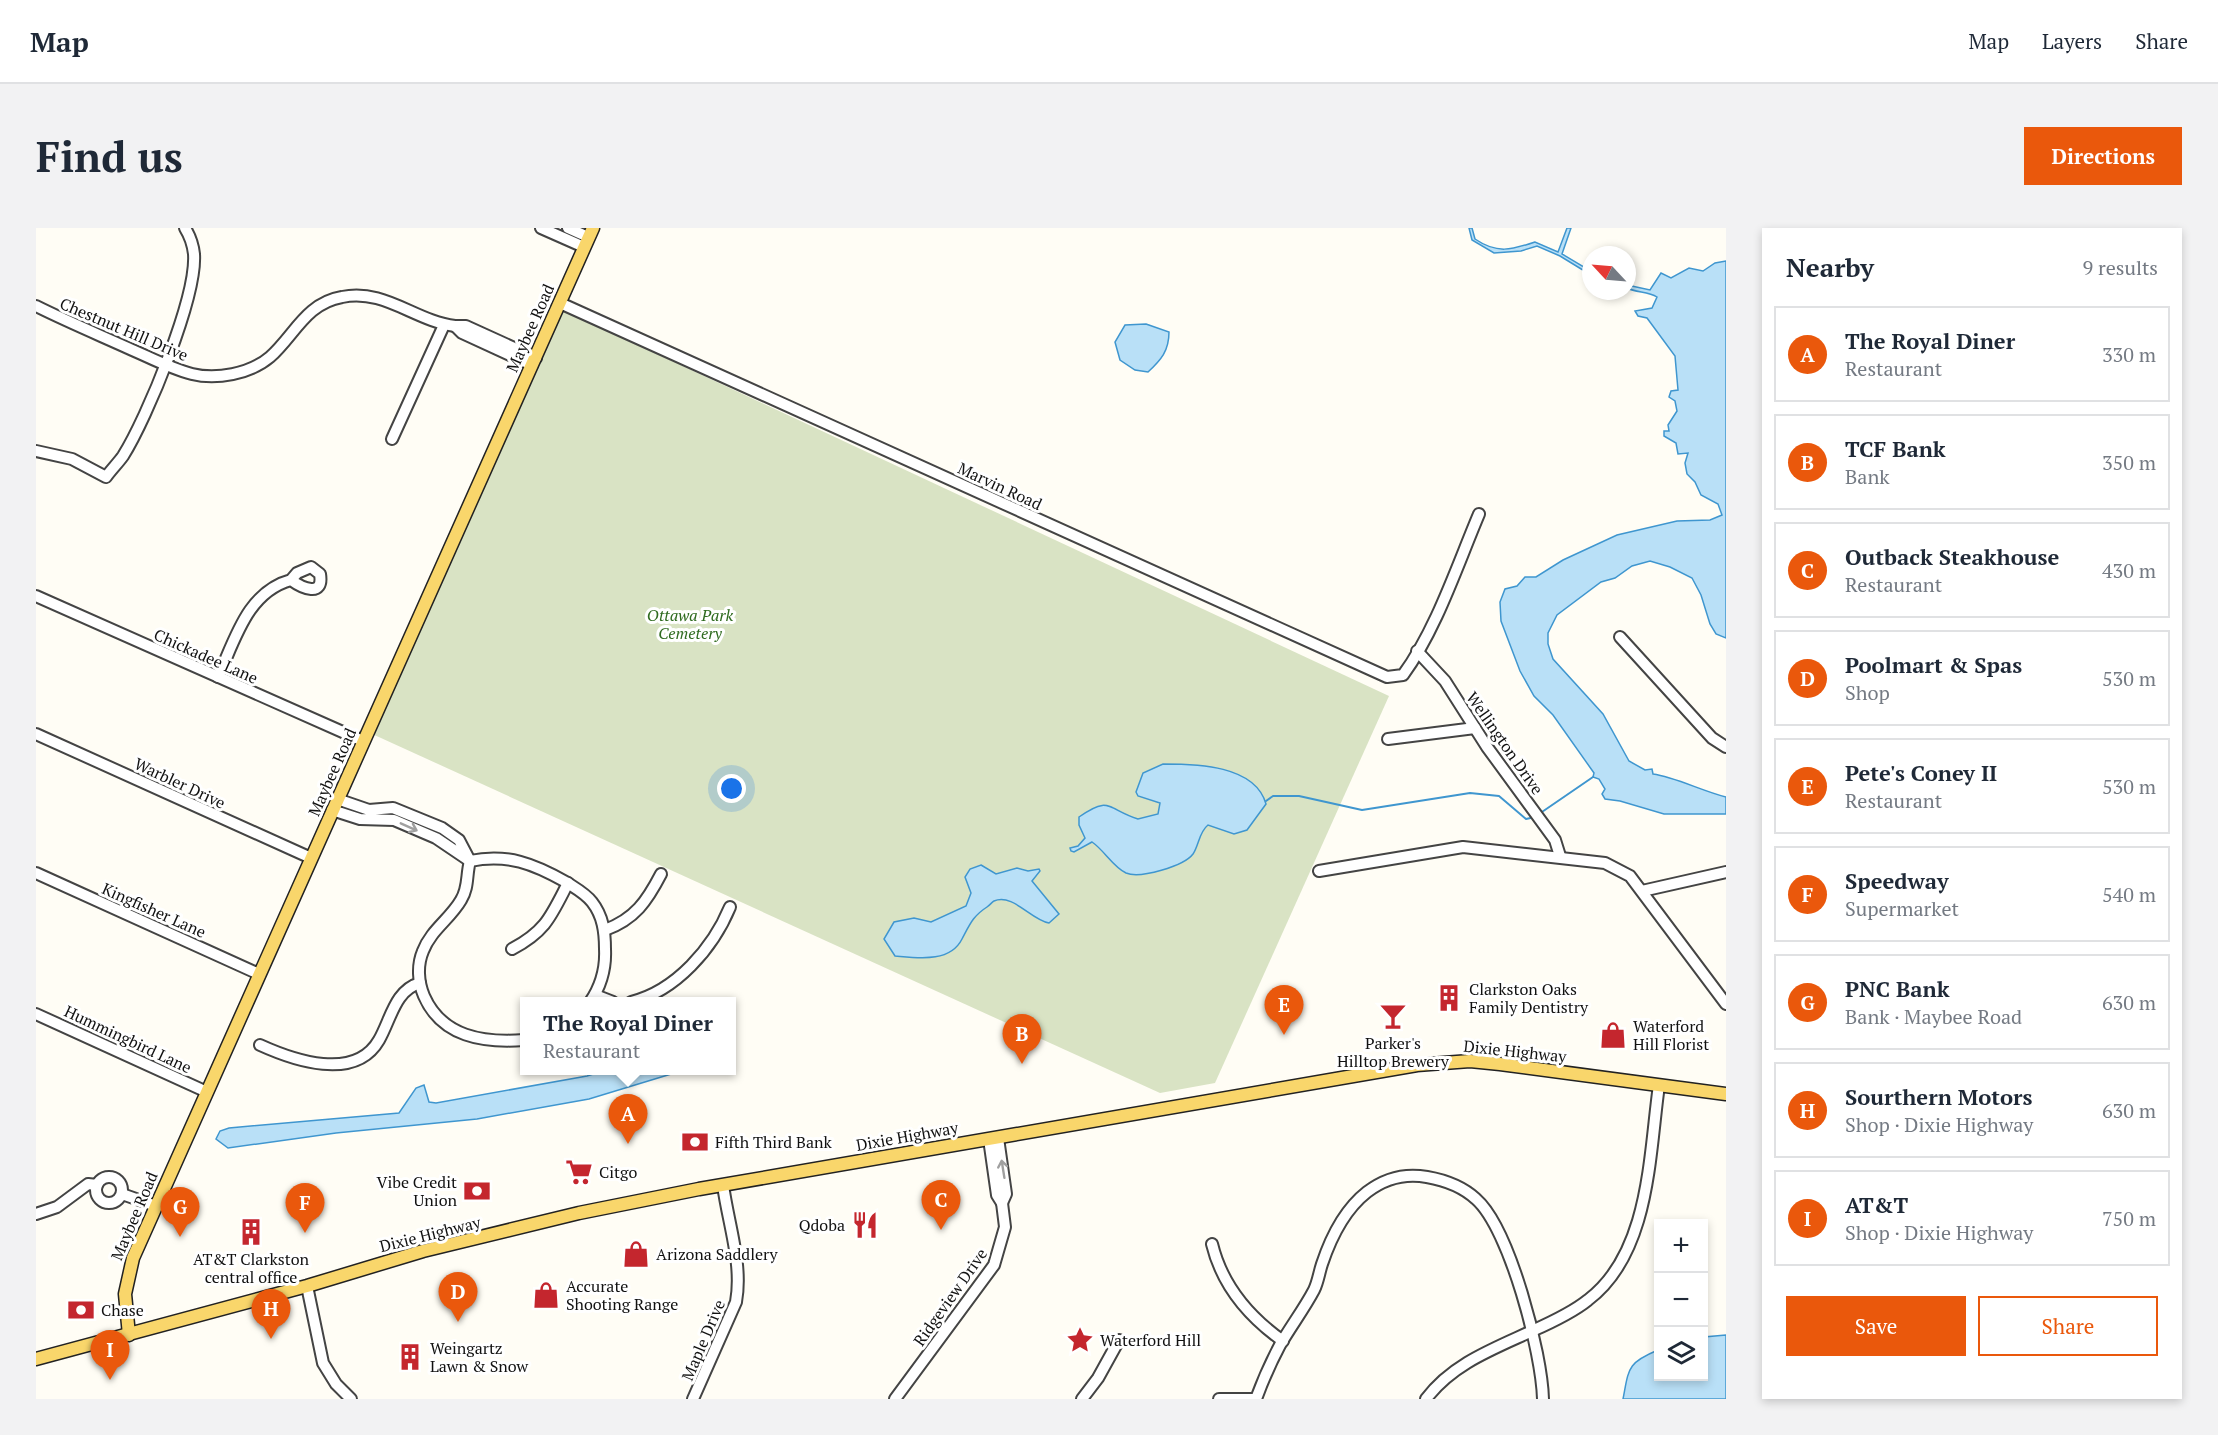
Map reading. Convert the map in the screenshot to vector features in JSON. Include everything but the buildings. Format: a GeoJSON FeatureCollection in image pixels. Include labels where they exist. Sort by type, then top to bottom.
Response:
{"type":"FeatureCollection","features":[{"type":"Feature","properties":{"kind":"main road","name":"Maybee Road"},"geometry":{"type":"LineString","coordinates":[[129,1335],[125,1293],[129,1269],[588,238]]}},
{"type":"Feature","properties":{"kind":"main road","name":"Dixie Highway"},"geometry":{"type":"LineString","coordinates":[[36,1359],[307,1286],[423,1251],[579,1213],[723,1185],[1441,1062],[1500,1064],[1726,1094]]}},
{"type":"Feature","properties":{"kind":"street"},"geometry":{"type":"LineString","coordinates":[[36,451],[72,459],[106,477],[127,448],[165,365],[192,275],[194,253],[185,228]]}},
{"type":"Feature","properties":{"kind":"street"},"geometry":{"type":"LineString","coordinates":[[541,228],[588,238]]}},
{"type":"Feature","properties":{"kind":"street"},"geometry":{"type":"LineString","coordinates":[[568,228],[588,238]]}},
{"type":"Feature","properties":{"kind":"street","name":"Chestnut Hill Drive"},"geometry":{"type":"LineString","coordinates":[[36,306],[165,365],[193,374],[233,375],[266,360],[280,348],[300,321],[318,306],[342,296],[381,298],[450,325],[466,326],[490,341],[534,361]]}},
{"type":"Feature","properties":{"kind":"street","name":"Marvin Road"},"geometry":{"type":"LineString","coordinates":[[560,303],[1379,674],[1387,677],[1403,675],[1417,651]]}},
{"type":"Feature","properties":{"kind":"street"},"geometry":{"type":"LineString","coordinates":[[392,439],[450,325]]}},
{"type":"Feature","properties":{"kind":"street"},"geometry":{"type":"LineString","coordinates":[[1417,651],[1447,590],[1479,514]]}},
{"type":"Feature","properties":{"kind":"street"},"geometry":{"type":"LineString","coordinates":[[218,677],[254,603],[275,584],[291,580]]}},
{"type":"Feature","properties":{"kind":"street","name":"Chickadee Lane"},"geometry":{"type":"LineString","coordinates":[[36,596],[363,741]]}},
{"type":"Feature","properties":{"kind":"street"},"geometry":{"type":"LineString","coordinates":[[1620,637],[1712,738],[1726,747]]}},
{"type":"Feature","properties":{"kind":"street","name":"Wellington Drive"},"geometry":{"type":"LineString","coordinates":[[1417,651],[1445,681],[1475,728],[1556,840],[1560,856]]}},
{"type":"Feature","properties":{"kind":"street"},"geometry":{"type":"LineString","coordinates":[[1388,739],[1475,728]]}},
{"type":"Feature","properties":{"kind":"street","name":"Warbler Drive"},"geometry":{"type":"LineString","coordinates":[[36,734],[311,858]]}},
{"type":"Feature","properties":{"kind":"street"},"geometry":{"type":"LineString","coordinates":[[335,804],[394,820],[436,838],[470,861],[513,858],[544,869],[568,883],[593,903],[605,930],[604,971],[592,997]]}},
{"type":"Feature","properties":{"kind":"street"},"geometry":{"type":"LineString","coordinates":[[370,815],[393,808],[442,828],[459,840],[470,861],[467,888],[462,899],[432,933],[422,952],[419,966],[420,983],[431,1010],[451,1029],[475,1036],[520,1040]]}},
{"type":"Feature","properties":{"kind":"street"},"geometry":{"type":"LineString","coordinates":[[436,838],[442,828]]}},
{"type":"Feature","properties":{"kind":"street"},"geometry":{"type":"LineString","coordinates":[[1319,871],[1463,847],[1560,856],[1605,863],[1630,876],[1726,1004]]}},
{"type":"Feature","properties":{"kind":"street"},"geometry":{"type":"LineString","coordinates":[[1642,891],[1726,872]]}},
{"type":"Feature","properties":{"kind":"street","name":"Kingfisher Lane"},"geometry":{"type":"LineString","coordinates":[[36,873],[259,974]]}},
{"type":"Feature","properties":{"kind":"street"},"geometry":{"type":"LineString","coordinates":[[605,930],[629,919],[638,911],[661,874]]}},
{"type":"Feature","properties":{"kind":"street"},"geometry":{"type":"LineString","coordinates":[[512,949],[538,934],[568,883]]}},
{"type":"Feature","properties":{"kind":"street"},"geometry":{"type":"LineString","coordinates":[[646,997],[670,983],[700,956],[720,930],[730,907]]}},
{"type":"Feature","properties":{"kind":"street"},"geometry":{"type":"LineString","coordinates":[[260,1045],[296,1060],[329,1064],[352,1062],[369,1052],[377,1043],[402,992],[420,983]]}},
{"type":"Feature","properties":{"kind":"street","name":"Hummingbird Lane"},"geometry":{"type":"LineString","coordinates":[[36,1014],[207,1092]]}},
{"type":"Feature","properties":{"kind":"street"},"geometry":{"type":"LineString","coordinates":[[1426,1399],[1437,1384],[1475,1357],[1533,1331],[1587,1301],[1613,1276],[1625,1258],[1642,1207],[1659,1085]]}},
{"type":"Feature","properties":{"kind":"street","name":"Ridgeview Drive"},"geometry":{"type":"LineString","coordinates":[[895,1399],[994,1265],[1004,1236],[1002,1203],[997,1195],[993,1138]]}},
{"type":"Feature","properties":{"kind":"street"},"geometry":{"type":"LineString","coordinates":[[1219,1399],[1255,1399],[1283,1341],[1314,1290],[1339,1224],[1351,1206],[1385,1180],[1404,1176],[1437,1179],[1459,1187],[1476,1199],[1493,1218],[1533,1331],[1542,1377],[1543,1399]]}},
{"type":"Feature","properties":{"kind":"street"},"geometry":{"type":"LineString","coordinates":[[114,1177],[122,1184],[122,1194],[115,1202],[105,1203],[97,1196],[97,1185],[104,1178],[114,1177]]}},
{"type":"Feature","properties":{"kind":"street"},"geometry":{"type":"LineString","coordinates":[[36,1215],[57,1207],[88,1184],[97,1185]]}},
{"type":"Feature","properties":{"kind":"street","name":"Maple Drive"},"geometry":{"type":"LineString","coordinates":[[693,1399],[738,1293],[737,1266],[723,1185]]}},
{"type":"Feature","properties":{"kind":"street"},"geometry":{"type":"LineString","coordinates":[[122,1194],[156,1206]]}},
{"type":"Feature","properties":{"kind":"street"},"geometry":{"type":"LineString","coordinates":[[1212,1244],[1216,1260],[1235,1295],[1251,1316],[1283,1341]]}},
{"type":"Feature","properties":{"kind":"street"},"geometry":{"type":"LineString","coordinates":[[307,1286],[323,1363],[336,1384],[351,1399]]}},
{"type":"Feature","properties":{"kind":"street"},"geometry":{"type":"LineString","coordinates":[[1082,1399],[1098,1378],[1119,1340]]}},
{"type":"Feature","properties":{"kind":"green space","name":"Ottawa Park Cemetery"},"geometry":{"type":"Polygon","coordinates":[[[561,309],[1389,696],[1215,1083],[1160,1093],[370,733],[561,309]]]}},
{"type":"Feature","properties":{"kind":"water"},"geometry":{"type":"Polygon","coordinates":[[[1469,228],[1472,228],[1475,239],[1497,249],[1511,249],[1535,242],[1558,252],[1567,228],[1571,228],[1562,254],[1582,266],[1582,269],[1537,246],[1521,251],[1494,253],[1472,240],[1469,228]]]}},
{"type":"Feature","properties":{"kind":"water"},"geometry":{"type":"Polygon","coordinates":[[[1726,261],[1726,638],[1716,634],[1710,624],[1701,595],[1692,578],[1670,567],[1650,561],[1632,566],[1615,578],[1601,582],[1557,615],[1548,633],[1548,644],[1553,659],[1603,714],[1629,761],[1645,770],[1652,769],[1653,774],[1726,797],[1726,814],[1664,814],[1605,799],[1602,794],[1605,789],[1599,779],[1593,777],[1594,773],[1553,715],[1534,696],[1520,671],[1501,621],[1500,602],[1505,589],[1517,586],[1525,577],[1536,577],[1563,560],[1617,535],[1677,521],[1710,520],[1722,515],[1718,504],[1701,495],[1695,482],[1687,474],[1685,463],[1688,453],[1678,454],[1676,443],[1664,436],[1664,431],[1669,431],[1668,425],[1677,411],[1675,401],[1669,397],[1671,391],[1678,390],[1675,356],[1647,318],[1638,316],[1635,311],[1652,308],[1657,297],[1636,291],[1636,287],[1650,290],[1661,273],[1671,278],[1689,268],[1703,271],[1715,263],[1726,261]]]}},
{"type":"Feature","properties":{"kind":"water"},"geometry":{"type":"Polygon","coordinates":[[[1146,324],[1169,332],[1168,345],[1163,355],[1148,372],[1135,370],[1120,360],[1115,342],[1125,325],[1146,324]]]}},
{"type":"Feature","properties":{"kind":"water"},"geometry":{"type":"Polygon","coordinates":[[[1163,764],[1208,766],[1238,774],[1260,791],[1266,804],[1247,830],[1234,834],[1208,825],[1188,859],[1172,867],[1151,873],[1126,873],[1092,842],[1074,852],[1071,851],[1070,848],[1078,846],[1085,838],[1079,825],[1079,817],[1089,810],[1103,805],[1109,806],[1138,819],[1158,814],[1160,803],[1138,796],[1136,792],[1143,773],[1163,764]]]}},
{"type":"Feature","properties":{"kind":"water"},"geometry":{"type":"Polygon","coordinates":[[[981,865],[996,874],[1017,868],[1028,871],[1039,869],[1040,871],[1032,881],[1059,914],[1049,923],[1008,901],[994,901],[975,917],[957,947],[950,952],[933,957],[895,956],[884,939],[894,922],[914,918],[931,922],[966,906],[971,893],[965,877],[970,869],[981,865]]]}},
{"type":"Feature","properties":{"kind":"water"},"geometry":{"type":"Polygon","coordinates":[[[668,1075],[589,1099],[477,1119],[336,1133],[228,1148],[216,1139],[220,1131],[229,1128],[399,1113],[416,1088],[424,1085],[429,1102],[436,1103],[587,1076],[668,1075]]]}},
{"type":"Feature","properties":{"kind":"water"},"geometry":{"type":"Polygon","coordinates":[[[1726,1335],[1726,1399],[1623,1399],[1631,1368],[1640,1359],[1654,1352],[1654,1381],[1708,1381],[1708,1337],[1726,1335]]]}},
{"type":"Feature","properties":{"kind":"waterway"},"geometry":{"type":"LineString","coordinates":[[1539,814],[1593,777]]}},
{"type":"Feature","properties":{"kind":"waterway"},"geometry":{"type":"LineString","coordinates":[[1266,801],[1273,796],[1299,796],[1362,810],[1470,793],[1499,796],[1526,819],[1535,817]]}},
{"type":"Feature","properties":{"kind":"place","name":"Clarkston Oaks Family Dentistry"},"geometry":{"type":"Point","coordinates":[1449,998]}},
{"type":"Feature","properties":{"kind":"place","name":"Parker's Hilltop Brewery"},"geometry":{"type":"Point","coordinates":[1393,1016]}},
{"type":"Feature","properties":{"kind":"place","name":"Pete's Coney II"},"geometry":{"type":"Point","coordinates":[1284,1035]}},
{"type":"Feature","properties":{"kind":"place","name":"Waterford Hill Florist"},"geometry":{"type":"Point","coordinates":[1613,1035]}},
{"type":"Feature","properties":{"kind":"place","name":"TCF Bank"},"geometry":{"type":"Point","coordinates":[1022,1064]}},
{"type":"Feature","properties":{"kind":"place","name":"Fifth Third Bank"},"geometry":{"type":"Point","coordinates":[695,1142]}},
{"type":"Feature","properties":{"kind":"place","name":"The Royal Diner"},"geometry":{"type":"Point","coordinates":[628,1144]}},
{"type":"Feature","properties":{"kind":"place","name":"Citgo"},"geometry":{"type":"Point","coordinates":[579,1172]}},
{"type":"Feature","properties":{"kind":"place","name":"Vibe Credit Union"},"geometry":{"type":"Point","coordinates":[477,1191]}},
{"type":"Feature","properties":{"kind":"place","name":"Qdoba"},"geometry":{"type":"Point","coordinates":[865,1225]}},
{"type":"Feature","properties":{"kind":"place","name":"Outback Steakhouse"},"geometry":{"type":"Point","coordinates":[941,1230]}},
{"type":"Feature","properties":{"kind":"place","name":"AT&T Clarkston central office"},"geometry":{"type":"Point","coordinates":[251,1232]}},
{"type":"Feature","properties":{"kind":"place","name":"Speedway"},"geometry":{"type":"Point","coordinates":[305,1233]}},
{"type":"Feature","properties":{"kind":"place","name":"PNC Bank"},"geometry":{"type":"Point","coordinates":[180,1237]}},
{"type":"Feature","properties":{"kind":"place","name":"Arizona Saddlery"},"geometry":{"type":"Point","coordinates":[636,1254]}},
{"type":"Feature","properties":{"kind":"place","name":"Accurate Shooting Range"},"geometry":{"type":"Point","coordinates":[546,1295]}},
{"type":"Feature","properties":{"kind":"place","name":"Chase"},"geometry":{"type":"Point","coordinates":[81,1310]}},
{"type":"Feature","properties":{"kind":"place","name":"Poolmart & Spas"},"geometry":{"type":"Point","coordinates":[458,1322]}},
{"type":"Feature","properties":{"kind":"place","name":"Sourthern Motors"},"geometry":{"type":"Point","coordinates":[271,1339]}},
{"type":"Feature","properties":{"kind":"place","name":"Waterford Hill"},"geometry":{"type":"Point","coordinates":[1080,1340]}},
{"type":"Feature","properties":{"kind":"place","name":"Weingartz Lawn & Snow"},"geometry":{"type":"Point","coordinates":[410,1357]}},
{"type":"Feature","properties":{"kind":"place","name":"AT&T"},"geometry":{"type":"Point","coordinates":[110,1380]}}]}
